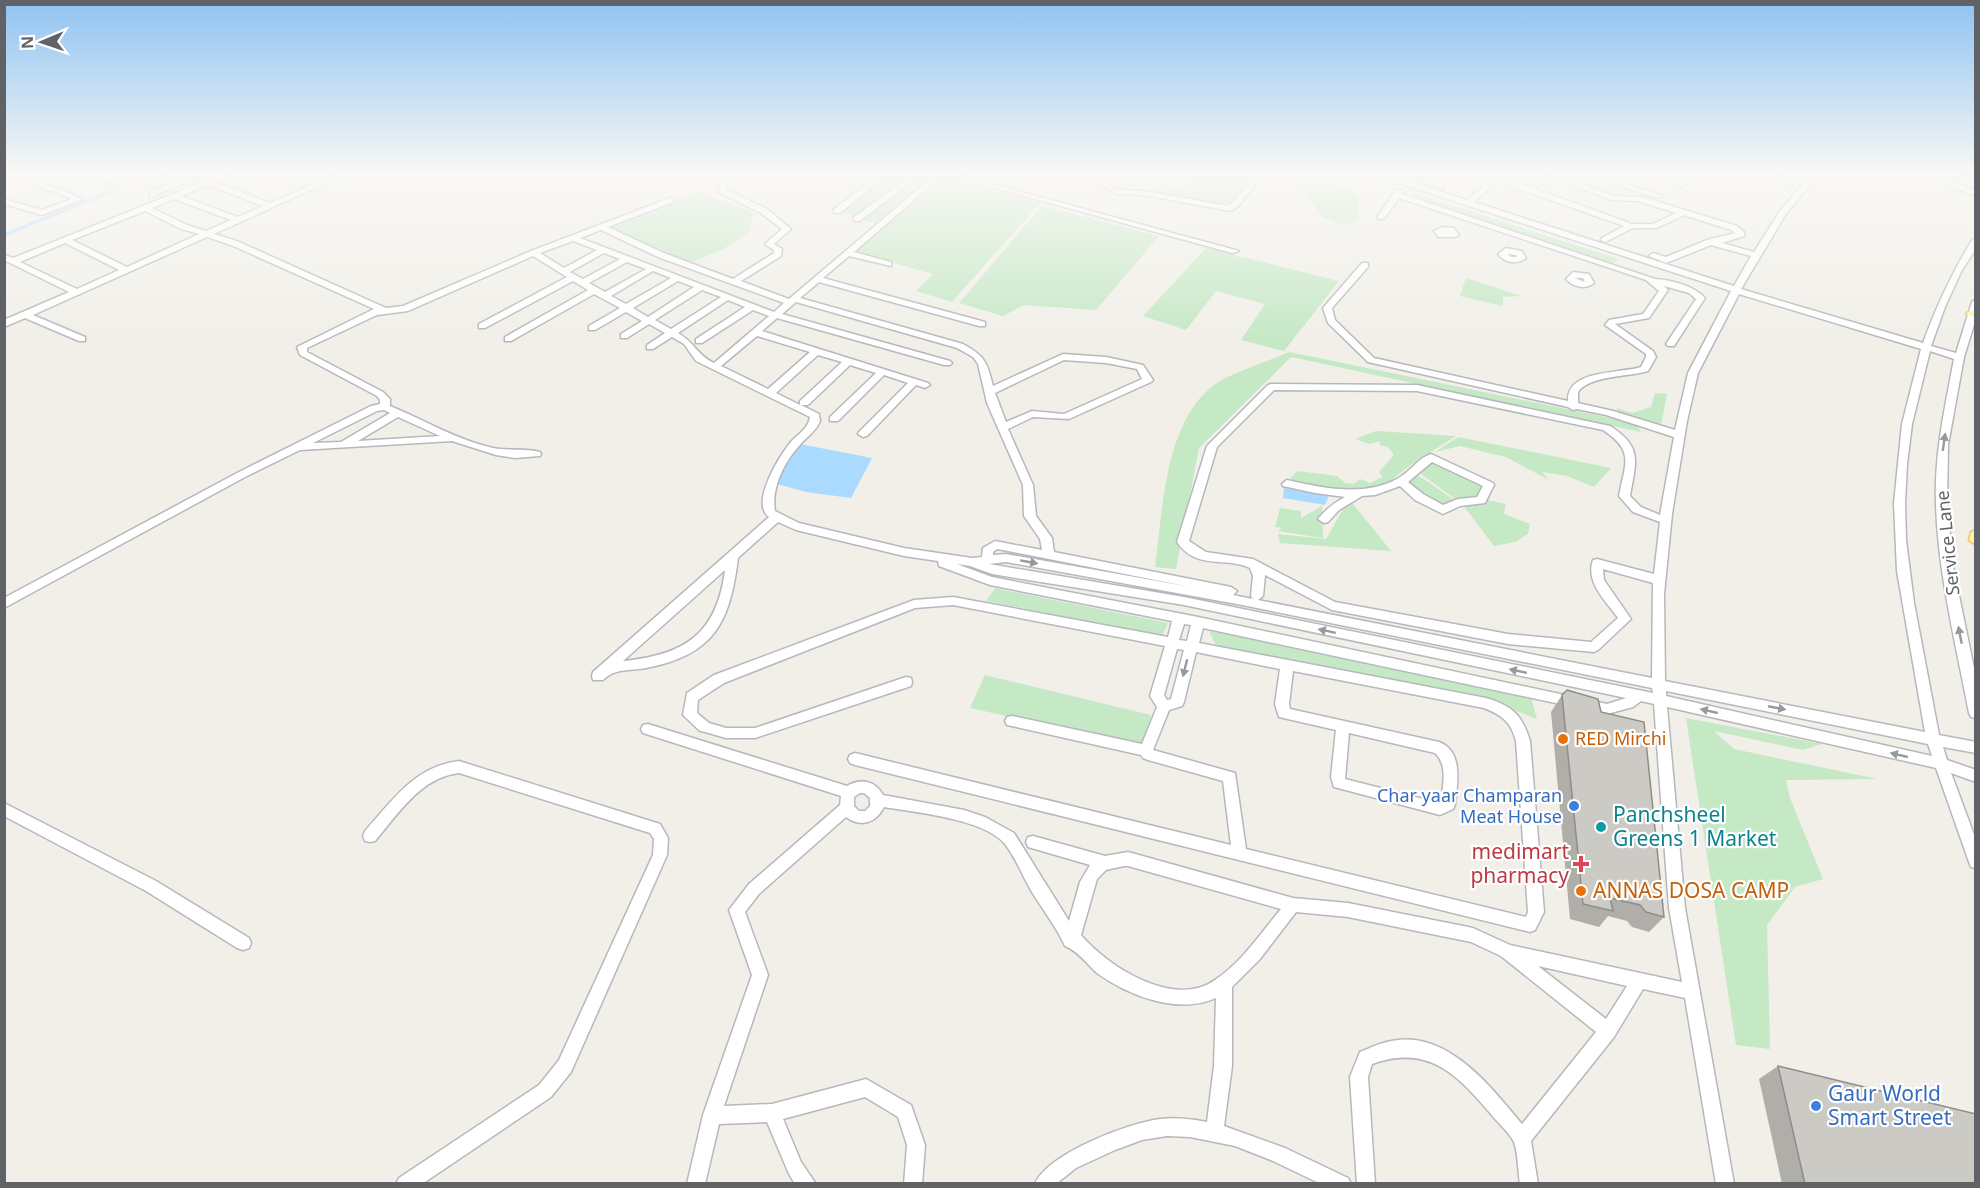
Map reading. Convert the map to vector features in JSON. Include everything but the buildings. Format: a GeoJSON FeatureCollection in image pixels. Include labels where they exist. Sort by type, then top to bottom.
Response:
{"type":"FeatureCollection","features":[{"type":"Feature","properties":{"kind":"street"},"geometry":{"type":"LineString","coordinates":[[14,261],[88,230]]}},
{"type":"Feature","properties":{"kind":"street"},"geometry":{"type":"LineString","coordinates":[[198,230],[234,243],[383,310]]}},
{"type":"Feature","properties":{"kind":"street"},"geometry":{"type":"LineString","coordinates":[[4,324],[216,230]]}},
{"type":"Feature","properties":{"kind":"street"},"geometry":{"type":"LineString","coordinates":[[385,407],[385,399],[380,394],[301,350],[312,340],[383,310],[405,309],[534,253],[593,230]]}},
{"type":"Feature","properties":{"kind":"street"},"geometry":{"type":"LineString","coordinates":[[609,230],[661,255],[791,301],[968,349],[983,364],[1002,428],[1028,485],[1030,516],[1046,538],[1049,554]]}},
{"type":"Feature","properties":{"kind":"street"},"geometry":{"type":"LineString","coordinates":[[734,282],[778,254],[778,249],[768,244],[786,230]]}},
{"type":"Feature","properties":{"kind":"street"},"geometry":{"type":"LineString","coordinates":[[716,366],[874,230]]}},
{"type":"Feature","properties":{"kind":"street"},"geometry":{"type":"LineString","coordinates":[[1158,230],[1235,251]]}},
{"type":"Feature","properties":{"kind":"street"},"geometry":{"type":"LineString","coordinates":[[1500,230],[1692,291],[1701,298],[1671,344]]}},
{"type":"Feature","properties":{"kind":"street"},"geometry":{"type":"LineString","coordinates":[[1559,230],[1736,290],[1959,357]]}},
{"type":"Feature","properties":{"kind":"street"},"geometry":{"type":"LineString","coordinates":[[1572,230],[1666,260],[1710,242],[1741,234],[1737,230]]}},
{"type":"Feature","properties":{"kind":"street"},"geometry":{"type":"LineString","coordinates":[[1605,240],[1623,230]]}},
{"type":"Feature","properties":{"kind":"street"},"geometry":{"type":"LineString","coordinates":[[1725,1184],[1677,908],[1660,700],[1659,580],[1679,435],[1693,373],[1736,290],[1773,230]]}},
{"type":"Feature","properties":{"kind":"street"},"geometry":{"type":"LineString","coordinates":[[573,238],[775,315],[946,363]]}},
{"type":"Feature","properties":{"kind":"street"},"geometry":{"type":"LineString","coordinates":[[65,240],[127,270]]}},
{"type":"Feature","properties":{"kind":"street"},"geometry":{"type":"LineString","coordinates":[[1516,252],[1529,240]]}},
{"type":"Feature","properties":{"kind":"street"},"geometry":{"type":"LineString","coordinates":[[1529,240],[1585,260],[1585,265]]}},
{"type":"Feature","properties":{"kind":"street"},"geometry":{"type":"LineString","coordinates":[[1976,240],[1958,266],[1927,347],[1909,417],[1902,473],[1900,539],[1908,604],[1934,740],[1976,862]]}},
{"type":"Feature","properties":{"kind":"street"},"geometry":{"type":"LineString","coordinates":[[1710,242],[1757,255]]}},
{"type":"Feature","properties":{"kind":"street"},"geometry":{"type":"LineString","coordinates":[[563,272],[603,250]]}},
{"type":"Feature","properties":{"kind":"street"},"geometry":{"type":"LineString","coordinates":[[534,253],[563,272],[687,342],[699,359],[815,416],[816,421],[793,445],[770,490],[767,504],[770,513],[796,526],[930,557],[972,562],[992,570],[1124,586],[1659,681]]}},
{"type":"Feature","properties":{"kind":"street"},"geometry":{"type":"LineString","coordinates":[[846,254],[888,264]]}},
{"type":"Feature","properties":{"kind":"street"},"geometry":{"type":"LineString","coordinates":[[4,257],[77,292]]}},
{"type":"Feature","properties":{"kind":"street"},"geometry":{"type":"LineString","coordinates":[[584,284],[626,259]]}},
{"type":"Feature","properties":{"kind":"street"},"geometry":{"type":"LineString","coordinates":[[1582,275],[1597,261]]}},
{"type":"Feature","properties":{"kind":"street"},"geometry":{"type":"LineString","coordinates":[[1365,265],[1326,308],[1331,321],[1366,356],[1382,363],[1573,407],[1609,413],[1679,435]]}},
{"type":"Feature","properties":{"kind":"street"},"geometry":{"type":"LineString","coordinates":[[605,296],[651,269]]}},
{"type":"Feature","properties":{"kind":"street"},"geometry":{"type":"LineString","coordinates":[[482,326],[573,277]]}},
{"type":"Feature","properties":{"kind":"street"},"geometry":{"type":"LineString","coordinates":[[592,328],[677,278]]}},
{"type":"Feature","properties":{"kind":"street"},"geometry":{"type":"LineString","coordinates":[[816,279],[981,324]]}},
{"type":"Feature","properties":{"kind":"street"},"geometry":{"type":"LineString","coordinates":[[1573,407],[1573,390],[1586,380],[1645,369],[1651,357],[1650,354],[1610,325],[1612,322],[1646,316],[1664,290],[1655,281]]}},
{"type":"Feature","properties":{"kind":"street"},"geometry":{"type":"LineString","coordinates":[[624,336],[701,287]]}},
{"type":"Feature","properties":{"kind":"street"},"geometry":{"type":"LineString","coordinates":[[508,339],[594,290]]}},
{"type":"Feature","properties":{"kind":"street"},"geometry":{"type":"LineString","coordinates":[[650,347],[727,297]]}},
{"type":"Feature","properties":{"kind":"street","name":"Service Lane"},"geometry":{"type":"LineString","coordinates":[[1976,302],[1959,357],[1943,445],[1941,504],[1947,566],[1976,713]]}},
{"type":"Feature","properties":{"kind":"street"},"geometry":{"type":"LineString","coordinates":[[699,341],[752,306]]}},
{"type":"Feature","properties":{"kind":"street"},"geometry":{"type":"LineString","coordinates":[[26,315],[82,339]]}},
{"type":"Feature","properties":{"kind":"street"},"geometry":{"type":"LineString","coordinates":[[756,332],[925,385]]}},
{"type":"Feature","properties":{"kind":"street"},"geometry":{"type":"LineString","coordinates":[[770,393],[817,351]]}},
{"type":"Feature","properties":{"kind":"street"},"geometry":{"type":"LineString","coordinates":[[990,391],[1063,357],[1106,360],[1140,368],[1148,380],[1065,417],[1032,414],[1002,428]]}},
{"type":"Feature","properties":{"kind":"street"},"geometry":{"type":"LineString","coordinates":[[804,403],[849,361]]}},
{"type":"Feature","properties":{"kind":"street"},"geometry":{"type":"LineString","coordinates":[[834,419],[882,372]]}},
{"type":"Feature","properties":{"kind":"street"},"geometry":{"type":"LineString","coordinates":[[863,434],[914,382]]}},
{"type":"Feature","properties":{"kind":"street"},"geometry":{"type":"LineString","coordinates":[[1659,580],[1597,563],[1598,581],[1625,619],[1594,647],[1508,639],[1332,606],[1256,565],[1198,554],[1187,549],[1183,542],[1212,446],[1271,387],[1417,388],[1606,428],[1629,444],[1631,453],[1624,496],[1631,506],[1645,514],[1666,520]]}},
{"type":"Feature","properties":{"kind":"street"},"geometry":{"type":"LineString","coordinates":[[4,604],[231,480],[375,408],[385,407],[449,439],[485,450],[521,455],[537,454]]}},
{"type":"Feature","properties":{"kind":"street"},"geometry":{"type":"LineString","coordinates":[[344,445],[397,413]]}},
{"type":"Feature","properties":{"kind":"street"},"geometry":{"type":"LineString","coordinates":[[297,447],[449,439]]}},
{"type":"Feature","properties":{"kind":"street"},"geometry":{"type":"LineString","coordinates":[[1324,519],[1335,507],[1359,493],[1370,492],[1401,482],[1431,457],[1488,485],[1481,500],[1458,503],[1443,510],[1419,497],[1401,482]]}},
{"type":"Feature","properties":{"kind":"street"},"geometry":{"type":"LineString","coordinates":[[1287,484],[1319,491],[1370,492]]}},
{"type":"Feature","properties":{"kind":"street"},"geometry":{"type":"LineString","coordinates":[[598,676],[776,517]]}},
{"type":"Feature","properties":{"kind":"street"},"geometry":{"type":"LineString","coordinates":[[988,558],[987,551],[995,545],[1049,554],[1976,748]]}},
{"type":"Feature","properties":{"kind":"street"},"geometry":{"type":"LineString","coordinates":[[608,667],[648,665],[678,656],[709,634],[723,606],[732,556]]}},
{"type":"Feature","properties":{"kind":"street"},"geometry":{"type":"LineString","coordinates":[[930,557],[990,581],[1198,622],[1606,709],[1628,704],[1639,696]]}},
{"type":"Feature","properties":{"kind":"street"},"geometry":{"type":"LineString","coordinates":[[972,562],[988,558],[1006,558],[1184,601],[1660,700],[1942,764],[1976,776]]}},
{"type":"Feature","properties":{"kind":"street"},"geometry":{"type":"LineString","coordinates":[[1256,565],[1260,574],[1257,596]]}},
{"type":"Feature","properties":{"kind":"street"},"geometry":{"type":"LineString","coordinates":[[855,759],[1530,925],[1536,912],[1527,766],[1518,722],[1508,712],[1486,704],[953,602],[914,604],[719,679],[692,697],[690,715],[705,727],[726,733],[754,733],[906,682]]}},
{"type":"Feature","properties":{"kind":"street"},"geometry":{"type":"LineString","coordinates":[[1164,706],[1157,696],[1179,619]]}},
{"type":"Feature","properties":{"kind":"street"},"geometry":{"type":"LineString","coordinates":[[1164,706],[1177,702],[1198,622]]}},
{"type":"Feature","properties":{"kind":"street"},"geometry":{"type":"LineString","coordinates":[[1287,666],[1282,704],[1284,713],[1439,748],[1450,759],[1448,805],[1440,808],[1340,783],[1338,777],[1343,728]]}},
{"type":"Feature","properties":{"kind":"street"},"geometry":{"type":"LineString","coordinates":[[1146,750],[1164,706]]}},
{"type":"Feature","properties":{"kind":"street"},"geometry":{"type":"LineString","coordinates":[[1012,721],[1146,750],[1151,758],[1230,777],[1239,854]]}},
{"type":"Feature","properties":{"kind":"street"},"geometry":{"type":"LineString","coordinates":[[648,729],[847,800],[853,815],[865,816],[874,810],[878,800],[874,792],[864,787],[847,800],[754,889],[737,910],[760,975],[712,1115],[696,1184]]}},
{"type":"Feature","properties":{"kind":"street"},"geometry":{"type":"LineString","coordinates":[[370,836],[421,782],[448,766],[459,767],[655,828],[661,838],[660,855],[579,1029],[565,1066],[545,1091],[405,1184]]}},
{"type":"Feature","properties":{"kind":"street"},"geometry":{"type":"LineString","coordinates":[[878,800],[928,808],[998,829],[1009,838],[1071,941],[1118,978],[1140,988],[1187,998],[1207,993],[1224,983],[1238,970],[1293,905]]}},
{"type":"Feature","properties":{"kind":"street"},"geometry":{"type":"LineString","coordinates":[[4,809],[151,886],[243,943]]}},
{"type":"Feature","properties":{"kind":"street"},"geometry":{"type":"LineString","coordinates":[[1033,842],[1106,863]]}},
{"type":"Feature","properties":{"kind":"street"},"geometry":{"type":"LineString","coordinates":[[1071,941],[1090,879],[1096,868],[1106,863],[1128,859],[1293,905],[1348,910],[1473,934],[1507,951],[1608,1031]]}},
{"type":"Feature","properties":{"kind":"street"},"geometry":{"type":"LineString","coordinates":[[1507,951],[1691,992]]}},
{"type":"Feature","properties":{"kind":"street"},"geometry":{"type":"LineString","coordinates":[[1522,1138],[1608,1031],[1640,980]]}},
{"type":"Feature","properties":{"kind":"street"},"geometry":{"type":"LineString","coordinates":[[1214,1132],[1224,1066],[1224,983]]}},
{"type":"Feature","properties":{"kind":"street"},"geometry":{"type":"LineString","coordinates":[[1366,1184],[1359,1077],[1366,1058],[1384,1049],[1413,1046],[1443,1058],[1473,1081],[1522,1138],[1529,1184]]}},
{"type":"Feature","properties":{"kind":"street"},"geometry":{"type":"LineString","coordinates":[[712,1115],[772,1113],[866,1088],[905,1111],[916,1145],[913,1184]]}},
{"type":"Feature","properties":{"kind":"street"},"geometry":{"type":"LineString","coordinates":[[772,1113],[795,1168],[807,1184]]}},
{"type":"Feature","properties":{"kind":"street"},"geometry":{"type":"LineString","coordinates":[[1044,1184],[1071,1159],[1122,1138],[1167,1127],[1214,1132],[1271,1152],[1342,1184]]}},
{"type":"Feature","properties":{"kind":"green space"},"geometry":{"type":"Polygon","coordinates":[[[614,230],[750,230],[725,248],[690,263],[614,230]]]}},
{"type":"Feature","properties":{"kind":"green space"},"geometry":{"type":"Polygon","coordinates":[[[880,230],[1016,230],[952,302],[916,291],[933,274],[854,252],[880,230]]]}},
{"type":"Feature","properties":{"kind":"green space"},"geometry":{"type":"Polygon","coordinates":[[[1021,230],[1137,230],[1159,236],[1096,310],[1024,305],[1003,316],[959,303],[1021,230]]]}},
{"type":"Feature","properties":{"kind":"green space"},"geometry":{"type":"Polygon","coordinates":[[[1512,230],[1530,230],[1619,259],[1612,264],[1512,230]]]}},
{"type":"Feature","properties":{"kind":"green space"},"geometry":{"type":"Polygon","coordinates":[[[1206,248],[1242,257],[1240,261],[1243,257],[1339,281],[1284,351],[1241,340],[1265,304],[1216,291],[1186,330],[1143,316],[1206,248]]]}},
{"type":"Feature","properties":{"kind":"green space"},"geometry":{"type":"Polygon","coordinates":[[[1466,278],[1521,296],[1503,297],[1503,306],[1460,296],[1466,278]]]}},
{"type":"Feature","properties":{"kind":"green space"},"geometry":{"type":"Polygon","coordinates":[[[1289,352],[1635,423],[1641,432],[1291,357],[1199,448],[1176,569],[1155,567],[1164,494],[1175,444],[1197,401],[1221,381],[1289,352]]]}},
{"type":"Feature","properties":{"kind":"green space"},"geometry":{"type":"Polygon","coordinates":[[[1655,393],[1667,394],[1661,425],[1618,414],[1617,408],[1632,413],[1651,407],[1655,393]]]}},
{"type":"Feature","properties":{"kind":"green space"},"geometry":{"type":"Polygon","coordinates":[[[1376,431],[1456,436],[1409,466],[1383,487],[1337,490],[1287,483],[1297,471],[1337,476],[1345,483],[1354,484],[1360,479],[1370,483],[1383,477],[1379,472],[1394,455],[1388,447],[1379,445],[1381,441],[1369,444],[1355,439],[1376,431]]]}},
{"type":"Feature","properties":{"kind":"green space"},"geometry":{"type":"Polygon","coordinates":[[[1458,437],[1611,468],[1594,487],[1567,476],[1542,472],[1549,480],[1506,457],[1460,446],[1435,452],[1458,437]]]}},
{"type":"Feature","properties":{"kind":"green space"},"geometry":{"type":"Polygon","coordinates":[[[1431,458],[1487,486],[1477,499],[1458,501],[1417,471],[1431,458]]]}},
{"type":"Feature","properties":{"kind":"green space"},"geometry":{"type":"Polygon","coordinates":[[[1416,474],[1456,501],[1443,509],[1423,498],[1405,481],[1416,474]]]}},
{"type":"Feature","properties":{"kind":"green space"},"geometry":{"type":"Polygon","coordinates":[[[1349,499],[1391,551],[1280,543],[1278,534],[1326,539],[1349,499]]]}},
{"type":"Feature","properties":{"kind":"green space"},"geometry":{"type":"Polygon","coordinates":[[[1488,500],[1506,504],[1504,514],[1530,524],[1528,534],[1515,542],[1494,546],[1463,505],[1488,500]]]}},
{"type":"Feature","properties":{"kind":"green space"},"geometry":{"type":"Polygon","coordinates":[[[1322,506],[1323,538],[1278,531],[1282,528],[1275,527],[1280,508],[1301,511],[1301,518],[1322,506]]]}},
{"type":"Feature","properties":{"kind":"green space"},"geometry":{"type":"Polygon","coordinates":[[[995,588],[1168,623],[1162,636],[986,601],[995,588]]]}},
{"type":"Feature","properties":{"kind":"green space"},"geometry":{"type":"Polygon","coordinates":[[[1209,631],[1531,698],[1537,719],[1494,702],[1217,647],[1209,631]]]}},
{"type":"Feature","properties":{"kind":"green space"},"geometry":{"type":"Polygon","coordinates":[[[985,675],[1151,715],[1144,746],[970,708],[985,675]]]}},
{"type":"Feature","properties":{"kind":"green space"},"geometry":{"type":"Polygon","coordinates":[[[1686,718],[1822,744],[1803,750],[1714,731],[1734,749],[1877,779],[1786,780],[1790,798],[1823,879],[1795,887],[1767,925],[1770,1049],[1736,1045],[1686,718]]]}},
{"type":"Feature","properties":{"kind":"water"},"geometry":{"type":"Polygon","coordinates":[[[800,444],[872,458],[851,498],[806,492],[777,484],[776,479],[795,445],[800,444]]]}},
{"type":"Feature","properties":{"kind":"water"},"geometry":{"type":"Polygon","coordinates":[[[1284,487],[1329,495],[1325,505],[1283,498],[1284,487]]]}},
{"type":"Feature","properties":{"kind":"waterway"},"geometry":{"type":"LineString","coordinates":[[4,235],[15,230]]}},
{"type":"Feature","properties":{"kind":"place","name":"RED Mirchi"},"geometry":{"type":"Point","coordinates":[1563,739]}},
{"type":"Feature","properties":{"kind":"place","name":"Char yaar Champaran Meat House"},"geometry":{"type":"Point","coordinates":[1574,806]}},
{"type":"Feature","properties":{"kind":"place","name":"Panchsheel Greens 1 Market"},"geometry":{"type":"Point","coordinates":[1601,827]}},
{"type":"Feature","properties":{"kind":"place","name":"medimart pharmacy"},"geometry":{"type":"Point","coordinates":[1581,864]}},
{"type":"Feature","properties":{"kind":"place","name":"ANNAS DOSA CAMP"},"geometry":{"type":"Point","coordinates":[1581,891]}},
{"type":"Feature","properties":{"kind":"place","name":"Gaur World Smart Street"},"geometry":{"type":"Point","coordinates":[1816,1106]}}]}
